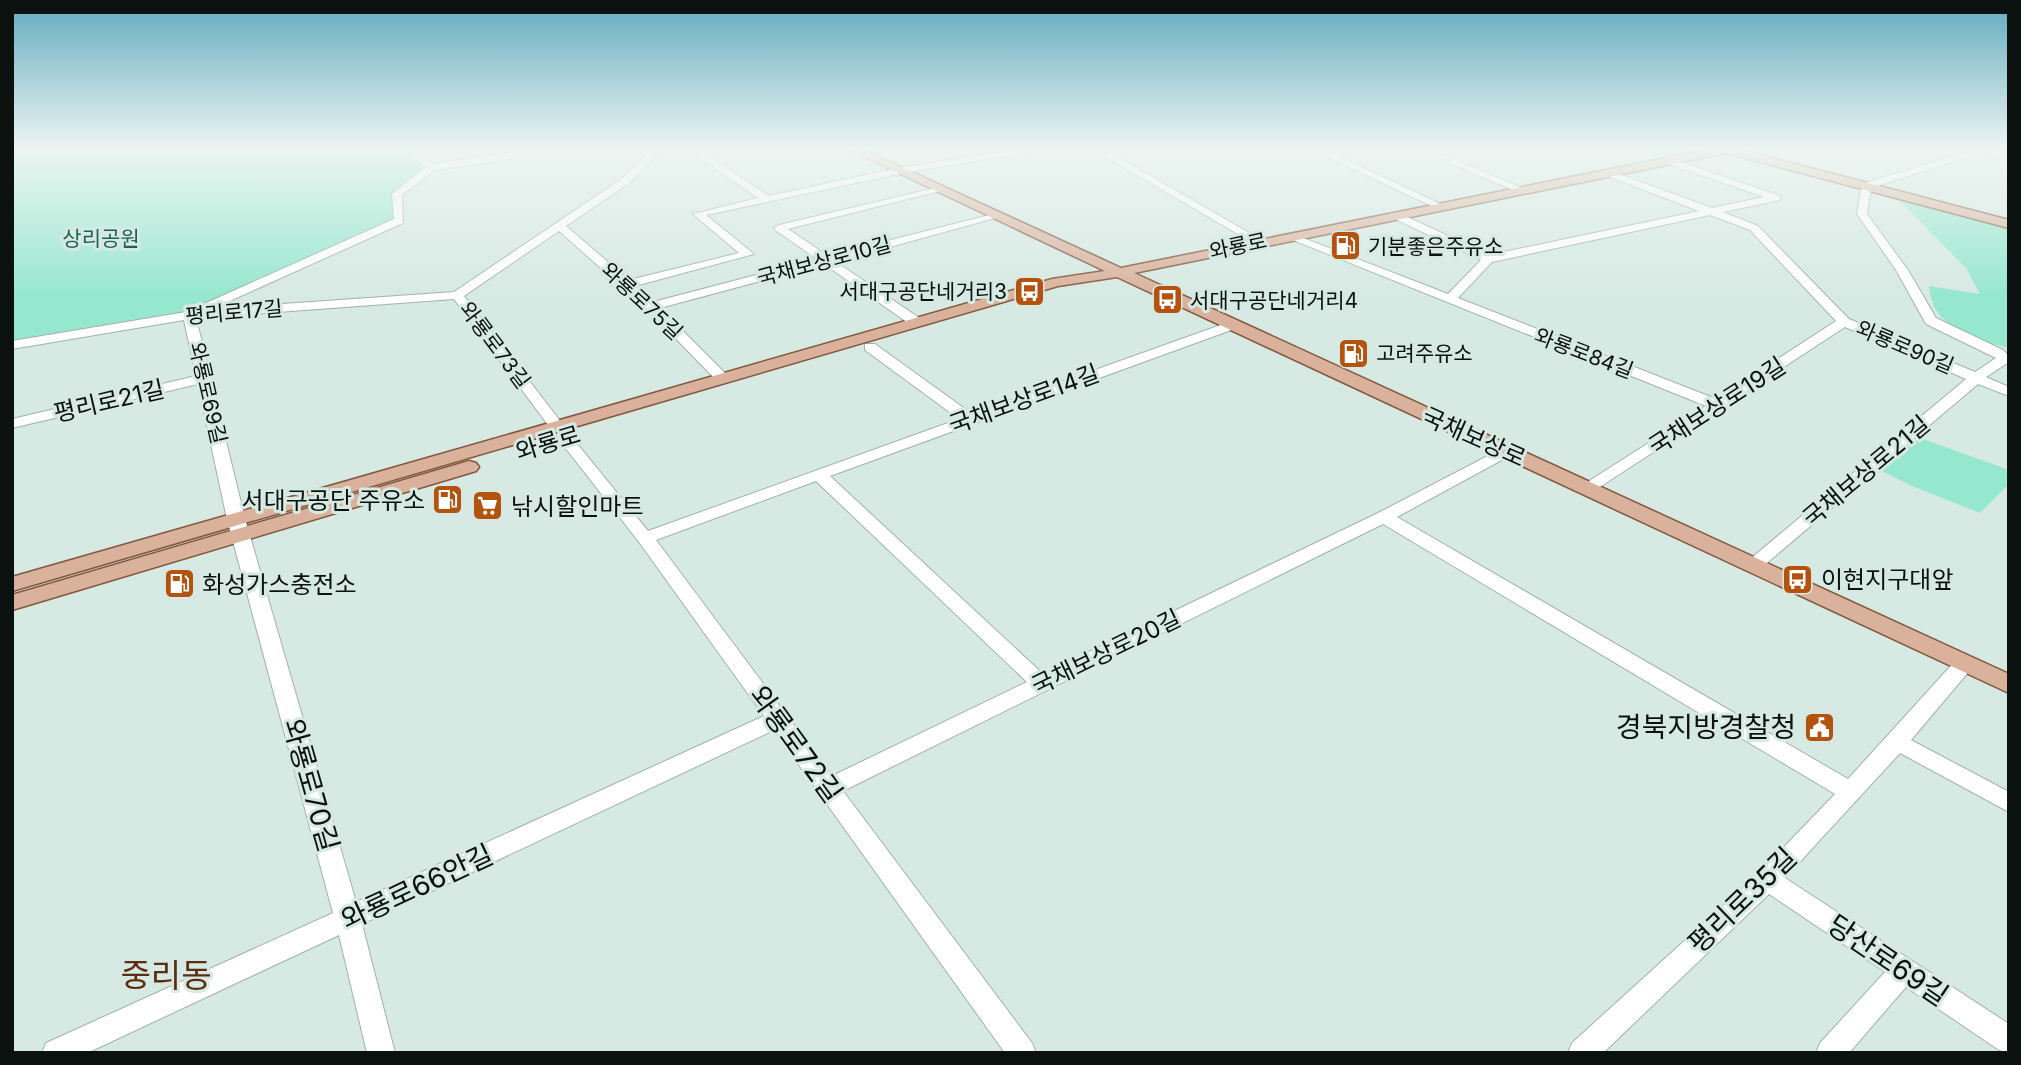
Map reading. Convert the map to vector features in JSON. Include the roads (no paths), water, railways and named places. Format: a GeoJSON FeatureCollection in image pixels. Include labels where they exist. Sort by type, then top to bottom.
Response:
{"type":"FeatureCollection","features":[{"type":"Feature","properties":{"kind":"main road","name":"국채보상로"},"geometry":{"type":"LineString","coordinates":[[958,199],[1118,271],[1229,326],[1755,564],[2009,684]]}},
{"type":"Feature","properties":{"kind":"main road","name":"와룡로"},"geometry":{"type":"LineString","coordinates":[[560,432],[722,379],[1057,282],[1083,280],[1477,199]]}},
{"type":"Feature","properties":{"kind":"main road"},"geometry":{"type":"LineString","coordinates":[[1914,199],[2009,224]]}},
{"type":"Feature","properties":{"kind":"main road","name":"와룡로"},"geometry":{"type":"LineString","coordinates":[[12,584],[239,526],[560,432],[870,347],[1071,289],[1083,280]]}},
{"type":"Feature","properties":{"kind":"main road","name":"와룡로"},"geometry":{"type":"LineString","coordinates":[[12,603],[239,526]]}},
{"type":"Feature","properties":{"kind":"street","name":"와룡로69길"},"geometry":{"type":"LineString","coordinates":[[239,526],[189,315],[399,221],[397,199]]}},
{"type":"Feature","properties":{"kind":"street","name":"와룡로73길"},"geometry":{"type":"LineString","coordinates":[[560,432],[457,295],[599,199]]}},
{"type":"Feature","properties":{"kind":"street"},"geometry":{"type":"LineString","coordinates":[[625,285],[748,254],[698,214],[767,199]]}},
{"type":"Feature","properties":{"kind":"street"},"geometry":{"type":"LineString","coordinates":[[902,199],[779,228],[916,322]]}},
{"type":"Feature","properties":{"kind":"street"},"geometry":{"type":"LineString","coordinates":[[1184,199],[1259,242]]}},
{"type":"Feature","properties":{"kind":"street"},"geometry":{"type":"LineString","coordinates":[[1424,199],[1440,206]]}},
{"type":"Feature","properties":{"kind":"street","name":"와룡로90길"},"geometry":{"type":"LineString","coordinates":[[1680,199],[1754,228],[1844,322],[2009,393]]}},
{"type":"Feature","properties":{"kind":"street"},"geometry":{"type":"LineString","coordinates":[[1450,300],[1488,259],[1773,199]]}},
{"type":"Feature","properties":{"kind":"street","name":"국채보상로21길"},"geometry":{"type":"LineString","coordinates":[[1755,564],[1976,378],[2004,359],[1998,353],[1931,321],[1902,270],[1862,214],[1864,199]]}},
{"type":"Feature","properties":{"kind":"street"},"geometry":{"type":"LineString","coordinates":[[1395,215],[1488,259]]}},
{"type":"Feature","properties":{"kind":"street","name":"국채보상로10길"},"geometry":{"type":"LineString","coordinates":[[651,306],[997,216]]}},
{"type":"Feature","properties":{"kind":"street","name":"와룡로75길"},"geometry":{"type":"LineString","coordinates":[[559,226],[651,306],[722,379]]}},
{"type":"Feature","properties":{"kind":"street","name":"와룡로84길"},"geometry":{"type":"LineString","coordinates":[[1289,236],[1718,405]]}},
{"type":"Feature","properties":{"kind":"street","name":"평리로17길"},"geometry":{"type":"LineString","coordinates":[[12,345],[189,315],[457,295]]}},
{"type":"Feature","properties":{"kind":"street","name":"국채보상로19길"},"geometry":{"type":"LineString","coordinates":[[1589,489],[1844,322]]}},
{"type":"Feature","properties":{"kind":"street","name":"국채보상로14길"},"geometry":{"type":"LineString","coordinates":[[645,538],[968,418],[1229,326]]}},
{"type":"Feature","properties":{"kind":"street"},"geometry":{"type":"LineString","coordinates":[[870,347],[968,418]]}},
{"type":"Feature","properties":{"kind":"street","name":"평리로21길"},"geometry":{"type":"LineString","coordinates":[[12,424],[205,378]]}},
{"type":"Feature","properties":{"kind":"street","name":"와룡로72길"},"geometry":{"type":"LineString","coordinates":[[560,432],[645,538],[1022,1053]]}},
{"type":"Feature","properties":{"kind":"street","name":"국채보상로20길"},"geometry":{"type":"LineString","coordinates":[[828,788],[1384,517],[1505,452]]}},
{"type":"Feature","properties":{"kind":"street"},"geometry":{"type":"LineString","coordinates":[[818,474],[1041,684]]}},
{"type":"Feature","properties":{"kind":"street"},"geometry":{"type":"LineString","coordinates":[[1384,517],[1849,791]]}},
{"type":"Feature","properties":{"kind":"street","name":"와룡로70길"},"geometry":{"type":"LineString","coordinates":[[239,526],[348,920],[381,1053]]}},
{"type":"Feature","properties":{"kind":"street","name":"평리로35길"},"geometry":{"type":"LineString","coordinates":[[1582,1053],[1768,880],[1964,664]]}},
{"type":"Feature","properties":{"kind":"street","name":"와룡로66안길"},"geometry":{"type":"LineString","coordinates":[[56,1053],[778,719]]}},
{"type":"Feature","properties":{"kind":"street"},"geometry":{"type":"LineString","coordinates":[[1896,742],[2009,803]]}},
{"type":"Feature","properties":{"kind":"street","name":"당산로69길"},"geometry":{"type":"LineString","coordinates":[[1768,880],[2009,1040]]}},
{"type":"Feature","properties":{"kind":"street"},"geometry":{"type":"LineString","coordinates":[[1830,1053],[1904,970]]}},
{"type":"Feature","properties":{"kind":"place","name":"기분좋은주유소"},"geometry":{"type":"Point","coordinates":[1345,246]}},
{"type":"Feature","properties":{"kind":"place","name":"서대구공단네거리3"},"geometry":{"type":"Point","coordinates":[1030,291]}},
{"type":"Feature","properties":{"kind":"place","name":"서대구공단네거리4"},"geometry":{"type":"Point","coordinates":[1167,300]}},
{"type":"Feature","properties":{"kind":"place","name":"고려주유소"},"geometry":{"type":"Point","coordinates":[1353,353]}},
{"type":"Feature","properties":{"kind":"place","name":"서대구공단 주유소"},"geometry":{"type":"Point","coordinates":[448,500]}},
{"type":"Feature","properties":{"kind":"place","name":"낚시할인마트"},"geometry":{"type":"Point","coordinates":[488,506]}},
{"type":"Feature","properties":{"kind":"place","name":"이현지구대앞"},"geometry":{"type":"Point","coordinates":[1798,579]}},
{"type":"Feature","properties":{"kind":"place","name":"화성가스충전소"},"geometry":{"type":"Point","coordinates":[179,584]}},
{"type":"Feature","properties":{"kind":"place","name":"경북지방경찰청"},"geometry":{"type":"Point","coordinates":[1819,727]}},
{"type":"Feature","properties":{"kind":"district","name":"중리동"},"geometry":{"type":"Point","coordinates":[166,975]}},
{"type":"Feature","properties":{"kind":"park label","name":"상리공원"},"geometry":{"type":"Point","coordinates":[101,238]}}]}
